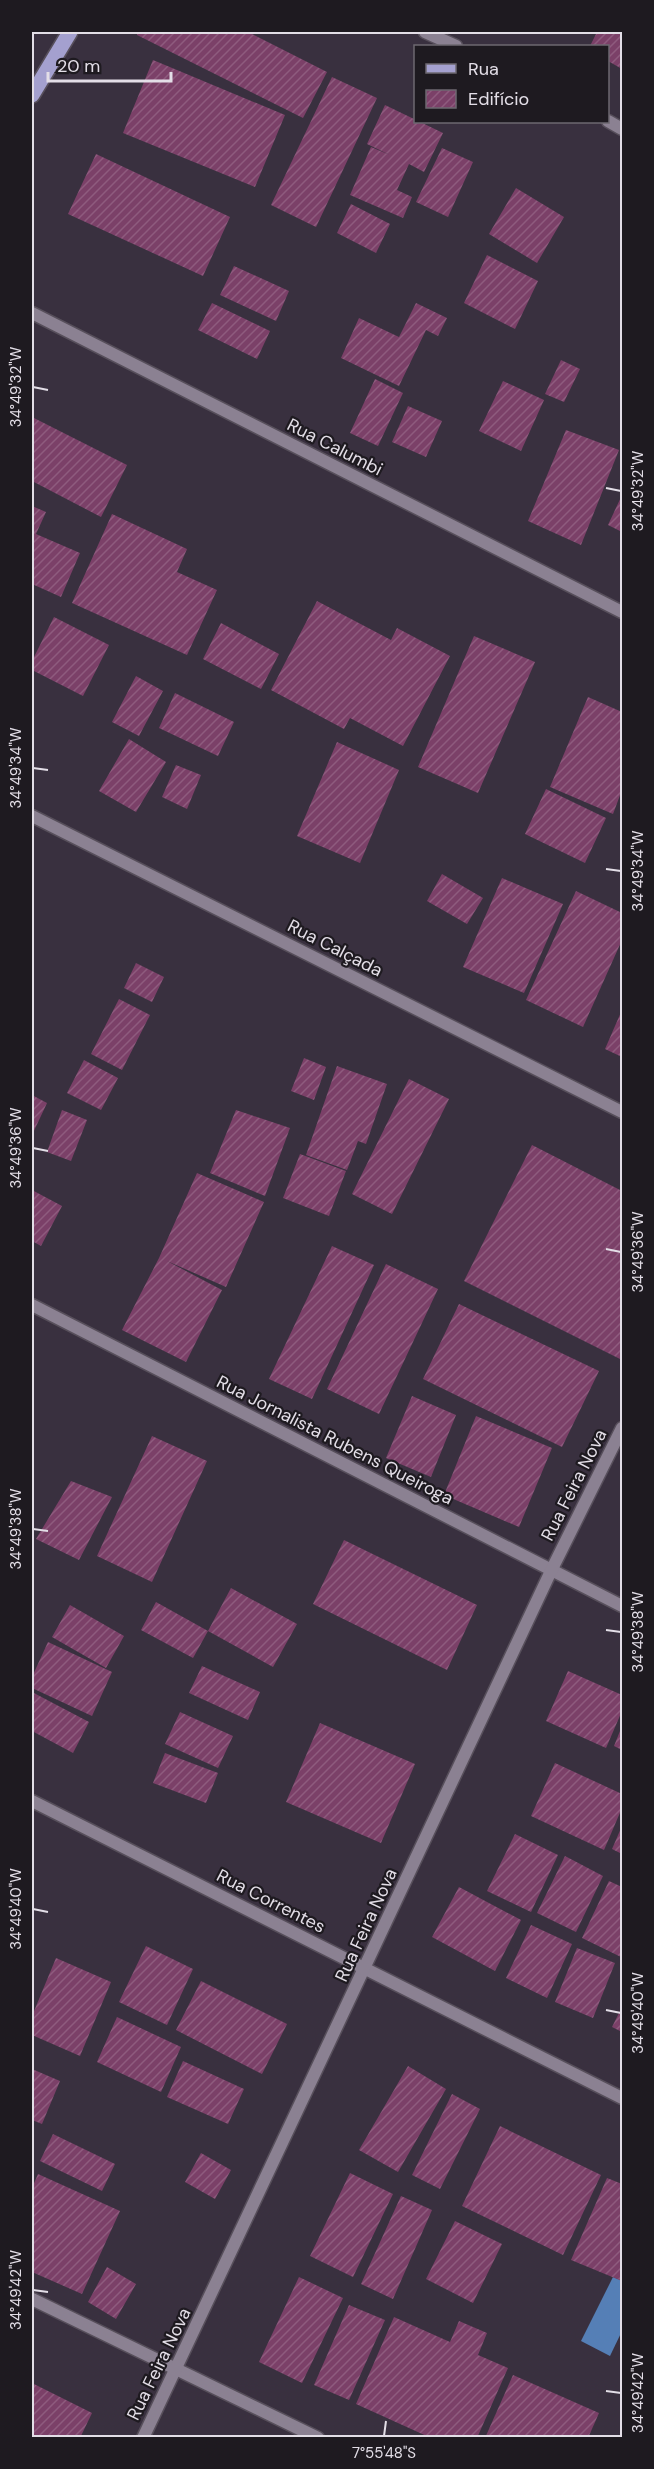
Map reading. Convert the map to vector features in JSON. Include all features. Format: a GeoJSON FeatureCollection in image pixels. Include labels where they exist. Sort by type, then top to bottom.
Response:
{"type":"FeatureCollection","features":[{"type":"Feature","properties":{"kind":"main road"},"geometry":{"type":"LineString","coordinates":[[32,95],[70,32]]}},
{"type":"Feature","properties":{"kind":"street"},"geometry":{"type":"LineString","coordinates":[[425,32],[454,45]]}},
{"type":"Feature","properties":{"kind":"street","name":"Rua Calumbi"},"geometry":{"type":"LineString","coordinates":[[32,313],[622,612]]}},
{"type":"Feature","properties":{"kind":"street","name":"Rua Calçada"},"geometry":{"type":"LineString","coordinates":[[32,816],[622,1112]]}},
{"type":"Feature","properties":{"kind":"street","name":"Rua Jornalista Rubens Queiroga"},"geometry":{"type":"LineString","coordinates":[[32,1305],[622,1606]]}},
{"type":"Feature","properties":{"kind":"street","name":"Rua Feira Nova"},"geometry":{"type":"LineString","coordinates":[[143,2438],[177,2370],[551,1571],[622,1428]]}},
{"type":"Feature","properties":{"kind":"street","name":"Rua Correntes"},"geometry":{"type":"LineString","coordinates":[[32,1801],[622,2098]]}},
{"type":"Feature","properties":{"kind":"street"},"geometry":{"type":"LineString","coordinates":[[32,2299],[318,2438]]}},
{"type":"Feature","properties":{"kind":"water"},"geometry":{"type":"Polygon","coordinates":[[[613,2277],[622,2281],[622,2331],[610,2356],[581,2341],[613,2277]]]}},
{"type":"Feature","properties":{"kind":"building"},"geometry":{"type":"Polygon","coordinates":[[[138,32],[248,32],[327,72],[303,118],[137,35],[138,32]]]}},
{"type":"Feature","properties":{"kind":"building"},"geometry":{"type":"Polygon","coordinates":[[[597,32],[622,32],[622,69],[609,62],[609,45],[590,45],[597,32]]]}},
{"type":"Feature","properties":{"kind":"building"},"geometry":{"type":"Polygon","coordinates":[[[153,60],[285,115],[255,187],[123,133],[153,60]]]}},
{"type":"Feature","properties":{"kind":"building"},"geometry":{"type":"Polygon","coordinates":[[[332,77],[377,98],[316,227],[271,205],[332,77]]]}},
{"type":"Feature","properties":{"kind":"building"},"geometry":{"type":"Polygon","coordinates":[[[385,105],[414,119],[414,123],[422,123],[443,133],[424,172],[409,164],[397,190],[412,197],[403,218],[350,195],[371,147],[390,155],[367,144],[385,105]]]}},
{"type":"Feature","properties":{"kind":"building"},"geometry":{"type":"Polygon","coordinates":[[[442,148],[473,162],[448,217],[416,202],[442,148]]]}},
{"type":"Feature","properties":{"kind":"building"},"geometry":{"type":"Polygon","coordinates":[[[96,154],[230,217],[203,276],[68,214],[96,154]]]}},
{"type":"Feature","properties":{"kind":"building"},"geometry":{"type":"Polygon","coordinates":[[[516,188],[564,217],[537,263],[489,234],[516,188]]]}},
{"type":"Feature","properties":{"kind":"building"},"geometry":{"type":"Polygon","coordinates":[[[351,204],[390,224],[376,253],[337,233],[351,204]]]}},
{"type":"Feature","properties":{"kind":"building"},"geometry":{"type":"Polygon","coordinates":[[[487,255],[538,281],[515,329],[464,303],[487,255]]]}},
{"type":"Feature","properties":{"kind":"building"},"geometry":{"type":"Polygon","coordinates":[[[234,266],[289,291],[276,321],[220,295],[234,266]]]}},
{"type":"Feature","properties":{"kind":"building"},"geometry":{"type":"Polygon","coordinates":[[[212,303],[270,331],[257,359],[198,330],[212,303]]]}},
{"type":"Feature","properties":{"kind":"building"},"geometry":{"type":"Polygon","coordinates":[[[416,303],[447,318],[438,336],[426,330],[399,386],[341,358],[359,318],[399,337],[416,303]]]}},
{"type":"Feature","properties":{"kind":"building"},"geometry":{"type":"Polygon","coordinates":[[[561,360],[580,369],[564,402],[545,394],[561,360]]]}},
{"type":"Feature","properties":{"kind":"building"},"geometry":{"type":"Polygon","coordinates":[[[375,379],[403,393],[378,446],[350,433],[375,379]]]}},
{"type":"Feature","properties":{"kind":"building"},"geometry":{"type":"Polygon","coordinates":[[[503,381],[544,400],[521,451],[479,431],[503,381]]]}},
{"type":"Feature","properties":{"kind":"building"},"geometry":{"type":"Polygon","coordinates":[[[408,406],[442,421],[426,457],[392,442],[408,406]]]}},
{"type":"Feature","properties":{"kind":"building"},"geometry":{"type":"Polygon","coordinates":[[[32,417],[127,465],[101,517],[32,481],[32,417]]]}},
{"type":"Feature","properties":{"kind":"building"},"geometry":{"type":"Polygon","coordinates":[[[566,430],[619,450],[581,545],[528,521],[566,430]]]}},
{"type":"Feature","properties":{"kind":"building"},"geometry":{"type":"Polygon","coordinates":[[[622,495],[622,532],[608,525],[622,495]]]}},
{"type":"Feature","properties":{"kind":"building"},"geometry":{"type":"Polygon","coordinates":[[[32,506],[46,512],[36,534],[80,553],[61,597],[32,584],[32,506]]]}},
{"type":"Feature","properties":{"kind":"building"},"geometry":{"type":"Polygon","coordinates":[[[112,514],[187,549],[177,572],[217,590],[187,655],[72,603],[112,514]]]}},
{"type":"Feature","properties":{"kind":"building"},"geometry":{"type":"Polygon","coordinates":[[[317,601],[391,640],[397,628],[450,656],[403,746],[350,718],[344,729],[271,690],[317,601]]]}},
{"type":"Feature","properties":{"kind":"building"},"geometry":{"type":"Polygon","coordinates":[[[54,617],[109,645],[83,696],[32,670],[32,661],[54,617]]]}},
{"type":"Feature","properties":{"kind":"building"},"geometry":{"type":"Polygon","coordinates":[[[221,623],[279,654],[261,689],[203,659],[221,623]]]}},
{"type":"Feature","properties":{"kind":"building"},"geometry":{"type":"Polygon","coordinates":[[[474,636],[535,662],[478,793],[418,767],[474,636]]]}},
{"type":"Feature","properties":{"kind":"building"},"geometry":{"type":"Polygon","coordinates":[[[136,676],[163,691],[139,736],[112,722],[136,676]]]}},
{"type":"Feature","properties":{"kind":"building"},"geometry":{"type":"Polygon","coordinates":[[[175,693],[234,722],[218,756],[159,728],[175,693]]]}},
{"type":"Feature","properties":{"kind":"building"},"geometry":{"type":"Polygon","coordinates":[[[588,697],[622,712],[622,790],[613,814],[550,787],[588,697]]]}},
{"type":"Feature","properties":{"kind":"building"},"geometry":{"type":"Polygon","coordinates":[[[129,739],[166,762],[136,812],[99,791],[129,739]]]}},
{"type":"Feature","properties":{"kind":"building"},"geometry":{"type":"Polygon","coordinates":[[[337,742],[399,770],[360,863],[297,836],[337,742]]]}},
{"type":"Feature","properties":{"kind":"building"},"geometry":{"type":"Polygon","coordinates":[[[176,765],[201,775],[187,809],[162,797],[176,765]]]}},
{"type":"Feature","properties":{"kind":"building"},"geometry":{"type":"Polygon","coordinates":[[[546,789],[606,818],[585,863],[525,834],[546,789]]]}},
{"type":"Feature","properties":{"kind":"building"},"geometry":{"type":"Polygon","coordinates":[[[442,874],[483,898],[467,924],[427,901],[442,874]]]}},
{"type":"Feature","properties":{"kind":"building"},"geometry":{"type":"Polygon","coordinates":[[[502,878],[563,904],[524,993],[463,967],[502,878]]]}},
{"type":"Feature","properties":{"kind":"building"},"geometry":{"type":"Polygon","coordinates":[[[576,891],[622,913],[622,940],[583,1027],[526,1000],[576,891]]]}},
{"type":"Feature","properties":{"kind":"building"},"geometry":{"type":"Polygon","coordinates":[[[136,963],[164,977],[152,1002],[124,988],[136,963]]]}},
{"type":"Feature","properties":{"kind":"building"},"geometry":{"type":"Polygon","coordinates":[[[119,999],[150,1015],[122,1070],[91,1054],[119,999]]]}},
{"type":"Feature","properties":{"kind":"building"},"geometry":{"type":"Polygon","coordinates":[[[622,1010],[622,1057],[605,1049],[622,1010]]]}},
{"type":"Feature","properties":{"kind":"building"},"geometry":{"type":"Polygon","coordinates":[[[304,1058],[326,1067],[314,1100],[291,1091],[304,1058]]]}},
{"type":"Feature","properties":{"kind":"building"},"geometry":{"type":"Polygon","coordinates":[[[84,1060],[118,1078],[101,1110],[67,1093],[84,1060]]]}},
{"type":"Feature","properties":{"kind":"building"},"geometry":{"type":"Polygon","coordinates":[[[337,1066],[387,1084],[366,1144],[358,1141],[347,1170],[306,1155],[337,1066]]]}},
{"type":"Feature","properties":{"kind":"building"},"geometry":{"type":"Polygon","coordinates":[[[409,1079],[449,1099],[392,1214],[352,1194],[409,1079]]]}},
{"type":"Feature","properties":{"kind":"building"},"geometry":{"type":"Polygon","coordinates":[[[32,1095],[47,1103],[32,1135],[32,1095]]]}},
{"type":"Feature","properties":{"kind":"building"},"geometry":{"type":"Polygon","coordinates":[[[62,1110],[87,1120],[71,1161],[47,1152],[62,1110]]]}},
{"type":"Feature","properties":{"kind":"building"},"geometry":{"type":"Polygon","coordinates":[[[236,1110],[290,1128],[265,1196],[210,1173],[236,1110]]]}},
{"type":"Feature","properties":{"kind":"building"},"geometry":{"type":"Polygon","coordinates":[[[532,1145],[622,1191],[622,1360],[464,1281],[532,1145]]]}},
{"type":"Feature","properties":{"kind":"building"},"geometry":{"type":"Polygon","coordinates":[[[300,1154],[346,1171],[329,1216],[283,1198],[300,1154]]]}},
{"type":"Feature","properties":{"kind":"building"},"geometry":{"type":"Polygon","coordinates":[[[197,1173],[264,1202],[226,1287],[167,1261],[222,1290],[186,1362],[122,1330],[159,1258],[197,1173]]]}},
{"type":"Feature","properties":{"kind":"building"},"geometry":{"type":"Polygon","coordinates":[[[32,1190],[62,1206],[41,1246],[32,1241],[32,1190]]]}},
{"type":"Feature","properties":{"kind":"building"},"geometry":{"type":"Polygon","coordinates":[[[332,1246],[374,1265],[312,1399],[269,1379],[332,1246]]]}},
{"type":"Feature","properties":{"kind":"building"},"geometry":{"type":"Polygon","coordinates":[[[386,1264],[438,1289],[379,1414],[327,1389],[386,1264]]]}},
{"type":"Feature","properties":{"kind":"building"},"geometry":{"type":"Polygon","coordinates":[[[459,1304],[599,1371],[562,1447],[423,1379],[459,1304]]]}},
{"type":"Feature","properties":{"kind":"building"},"geometry":{"type":"Polygon","coordinates":[[[412,1396],[456,1415],[431,1477],[386,1458],[412,1396]]]}},
{"type":"Feature","properties":{"kind":"building"},"geometry":{"type":"Polygon","coordinates":[[[476,1416],[552,1448],[519,1527],[444,1495],[476,1416]]]}},
{"type":"Feature","properties":{"kind":"building"},"geometry":{"type":"Polygon","coordinates":[[[152,1436],[207,1461],[152,1582],[97,1556],[152,1436]]]}},
{"type":"Feature","properties":{"kind":"building"},"geometry":{"type":"Polygon","coordinates":[[[71,1481],[112,1497],[79,1560],[36,1539],[71,1481]]]}},
{"type":"Feature","properties":{"kind":"building"},"geometry":{"type":"Polygon","coordinates":[[[344,1540],[477,1605],[447,1670],[313,1604],[344,1540]]]}},
{"type":"Feature","properties":{"kind":"building"},"geometry":{"type":"Polygon","coordinates":[[[231,1588],[297,1624],[273,1667],[208,1631],[231,1588]]]}},
{"type":"Feature","properties":{"kind":"building"},"geometry":{"type":"Polygon","coordinates":[[[156,1602],[208,1631],[193,1658],[141,1630],[156,1602]]]}},
{"type":"Feature","properties":{"kind":"building"},"geometry":{"type":"Polygon","coordinates":[[[70,1605],[124,1636],[106,1668],[52,1637],[70,1605]]]}},
{"type":"Feature","properties":{"kind":"building"},"geometry":{"type":"Polygon","coordinates":[[[48,1642],[112,1672],[92,1716],[32,1688],[32,1677],[48,1642]]]}},
{"type":"Feature","properties":{"kind":"building"},"geometry":{"type":"Polygon","coordinates":[[[202,1666],[260,1692],[248,1720],[189,1693],[202,1666]]]}},
{"type":"Feature","properties":{"kind":"building"},"geometry":{"type":"Polygon","coordinates":[[[568,1671],[622,1695],[622,1711],[606,1748],[546,1721],[568,1671]]]}},
{"type":"Feature","properties":{"kind":"building"},"geometry":{"type":"Polygon","coordinates":[[[32,1692],[89,1722],[73,1753],[32,1731],[32,1692]]]}},
{"type":"Feature","properties":{"kind":"building"},"geometry":{"type":"Polygon","coordinates":[[[180,1712],[233,1736],[218,1768],[165,1744],[180,1712]]]}},
{"type":"Feature","properties":{"kind":"building"},"geometry":{"type":"Polygon","coordinates":[[[320,1723],[415,1764],[381,1843],[286,1802],[320,1723]]]}},
{"type":"Feature","properties":{"kind":"building"},"geometry":{"type":"Polygon","coordinates":[[[622,1726],[622,1750],[614,1746],[622,1726]]]}},
{"type":"Feature","properties":{"kind":"building"},"geometry":{"type":"Polygon","coordinates":[[[165,1753],[218,1773],[206,1803],[153,1783],[165,1753]]]}},
{"type":"Feature","properties":{"kind":"building"},"geometry":{"type":"Polygon","coordinates":[[[555,1763],[622,1794],[622,1808],[604,1850],[531,1816],[555,1763]]]}},
{"type":"Feature","properties":{"kind":"building"},"geometry":{"type":"Polygon","coordinates":[[[622,1826],[622,1854],[612,1849],[622,1826]]]}},
{"type":"Feature","properties":{"kind":"building"},"geometry":{"type":"Polygon","coordinates":[[[515,1834],[558,1855],[531,1912],[487,1891],[515,1834]]]}},
{"type":"Feature","properties":{"kind":"building"},"geometry":{"type":"Polygon","coordinates":[[[565,1856],[603,1876],[576,1932],[537,1913],[565,1856]]]}},
{"type":"Feature","properties":{"kind":"building"},"geometry":{"type":"Polygon","coordinates":[[[609,1881],[622,1887],[621,1957],[582,1938],[609,1881]]]}},
{"type":"Feature","properties":{"kind":"building"},"geometry":{"type":"Polygon","coordinates":[[[459,1887],[521,1920],[495,1971],[432,1937],[459,1887]]]}},
{"type":"Feature","properties":{"kind":"building"},"geometry":{"type":"Polygon","coordinates":[[[531,1925],[572,1944],[547,1998],[506,1978],[531,1925]]]}},
{"type":"Feature","properties":{"kind":"building"},"geometry":{"type":"Polygon","coordinates":[[[146,1946],[193,1969],[167,2025],[119,2002],[146,1946]]]}},
{"type":"Feature","properties":{"kind":"building"},"geometry":{"type":"Polygon","coordinates":[[[577,1948],[615,1963],[593,2018],[555,2002],[577,1948]]]}},
{"type":"Feature","properties":{"kind":"building"},"geometry":{"type":"Polygon","coordinates":[[[56,1958],[111,1982],[80,2056],[32,2035],[32,2016],[56,1958]]]}},
{"type":"Feature","properties":{"kind":"building"},"geometry":{"type":"Polygon","coordinates":[[[201,1981],[287,2024],[262,2074],[176,2030],[201,1981]]]}},
{"type":"Feature","properties":{"kind":"building"},"geometry":{"type":"Polygon","coordinates":[[[622,2007],[622,2032],[612,2027],[622,2007]]]}},
{"type":"Feature","properties":{"kind":"building"},"geometry":{"type":"Polygon","coordinates":[[[117,2017],[181,2047],[161,2092],[97,2062],[117,2017]]]}},
{"type":"Feature","properties":{"kind":"building"},"geometry":{"type":"Polygon","coordinates":[[[183,2061],[244,2089],[228,2124],[167,2097],[183,2061]]]}},
{"type":"Feature","properties":{"kind":"building"},"geometry":{"type":"Polygon","coordinates":[[[408,2066],[446,2089],[398,2172],[359,2150],[408,2066]]]}},
{"type":"Feature","properties":{"kind":"building"},"geometry":{"type":"Polygon","coordinates":[[[32,2069],[60,2081],[42,2124],[32,2120],[32,2069]]]}},
{"type":"Feature","properties":{"kind":"building"},"geometry":{"type":"Polygon","coordinates":[[[452,2094],[480,2109],[440,2189],[412,2175],[452,2094]]]}},
{"type":"Feature","properties":{"kind":"building"},"geometry":{"type":"Polygon","coordinates":[[[500,2126],[601,2175],[563,2255],[462,2206],[500,2126]]]}},
{"type":"Feature","properties":{"kind":"building"},"geometry":{"type":"Polygon","coordinates":[[[53,2134],[115,2164],[102,2191],[40,2161],[53,2134]]]}},
{"type":"Feature","properties":{"kind":"building"},"geometry":{"type":"Polygon","coordinates":[[[201,2153],[231,2170],[215,2199],[185,2182],[201,2153]]]}},
{"type":"Feature","properties":{"kind":"building"},"geometry":{"type":"Polygon","coordinates":[[[350,2173],[393,2194],[353,2277],[310,2256],[350,2173]]]}},
{"type":"Feature","properties":{"kind":"building"},"geometry":{"type":"Polygon","coordinates":[[[38,2174],[120,2211],[82,2294],[32,2272],[32,2188],[38,2174]]]}},
{"type":"Feature","properties":{"kind":"building"},"geometry":{"type":"Polygon","coordinates":[[[607,2178],[622,2184],[622,2281],[571,2260],[607,2178]]]}},
{"type":"Feature","properties":{"kind":"building"},"geometry":{"type":"Polygon","coordinates":[[[401,2196],[432,2210],[393,2299],[361,2284],[401,2196]]]}},
{"type":"Feature","properties":{"kind":"building"},"geometry":{"type":"Polygon","coordinates":[[[455,2221],[502,2244],[473,2303],[426,2279],[455,2221]]]}},
{"type":"Feature","properties":{"kind":"building"},"geometry":{"type":"Polygon","coordinates":[[[107,2267],[136,2284],[116,2319],[88,2302],[107,2267]]]}},
{"type":"Feature","properties":{"kind":"building"},"geometry":{"type":"Polygon","coordinates":[[[299,2277],[343,2298],[302,2383],[259,2362],[299,2277]]]}},
{"type":"Feature","properties":{"kind":"building"},"geometry":{"type":"Polygon","coordinates":[[[349,2305],[385,2320],[349,2400],[314,2385],[349,2305]]]}},
{"type":"Feature","properties":{"kind":"building"},"geometry":{"type":"Polygon","coordinates":[[[394,2317],[450,2342],[459,2321],[487,2333],[478,2355],[508,2368],[477,2438],[431,2438],[356,2404],[394,2317]]]}},
{"type":"Feature","properties":{"kind":"building"},"geometry":{"type":"Polygon","coordinates":[[[513,2375],[599,2413],[588,2438],[485,2438],[513,2375]]]}},
{"type":"Feature","properties":{"kind":"building"},"geometry":{"type":"Polygon","coordinates":[[[32,2383],[92,2413],[80,2438],[32,2438],[32,2383]]]}}]}
